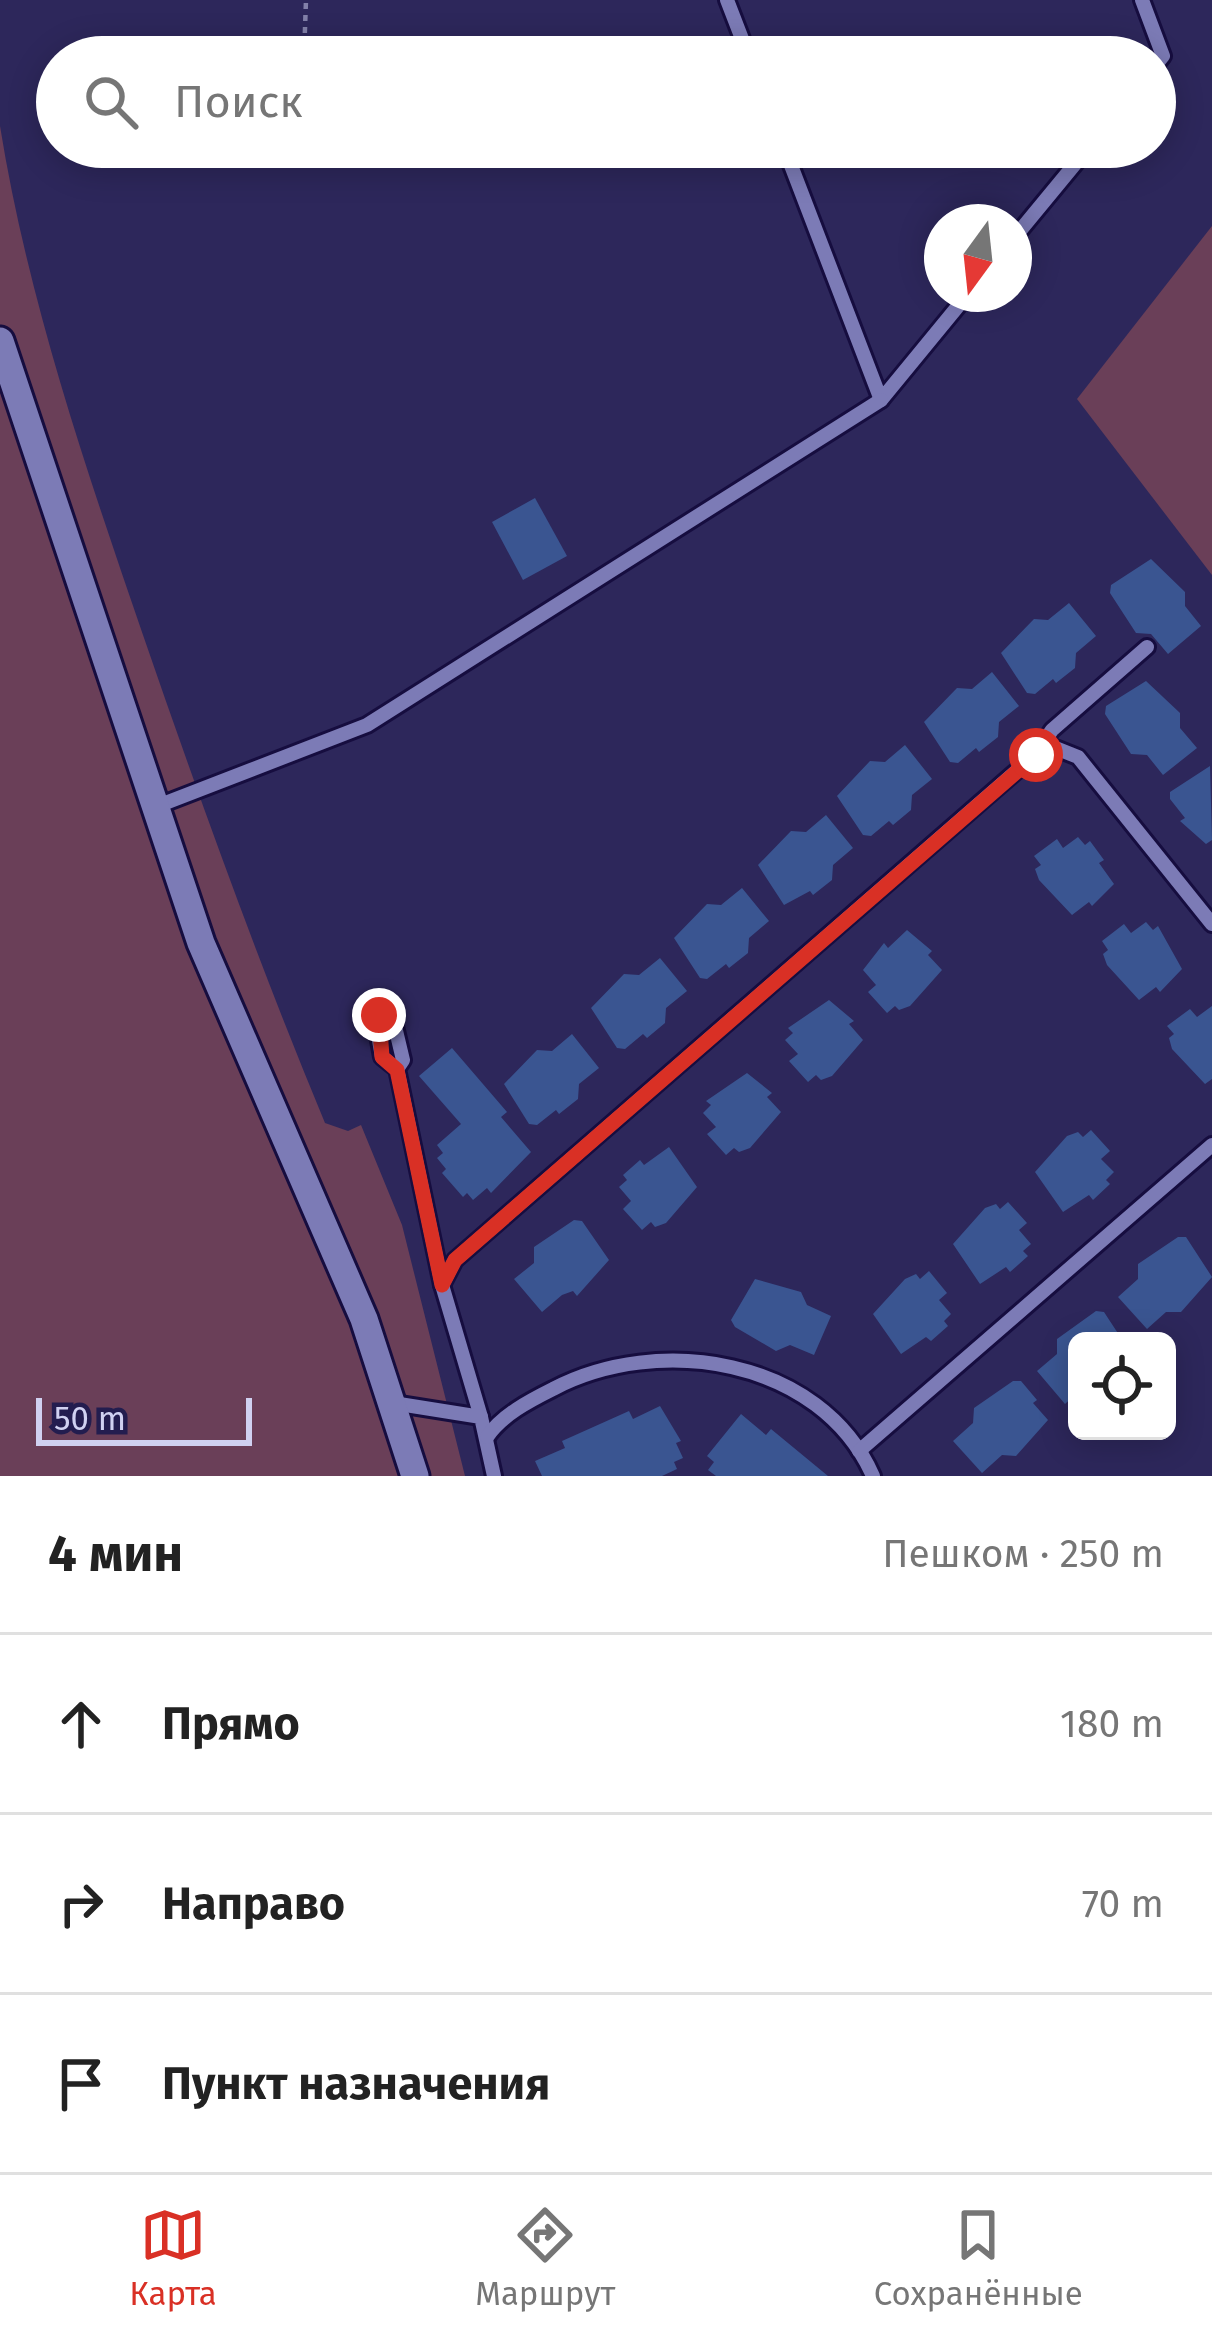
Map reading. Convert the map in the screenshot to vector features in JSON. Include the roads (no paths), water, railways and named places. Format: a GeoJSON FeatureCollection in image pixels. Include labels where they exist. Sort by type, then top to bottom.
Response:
{"type":"FeatureCollection","features":[{"type":"Feature","properties":{"kind":"street"},"geometry":{"type":"LineString","coordinates":[[0,341],[201,943],[364,1319],[415,1476]]}},
{"type":"Feature","properties":{"kind":"lane"},"geometry":{"type":"LineString","coordinates":[[727,0],[741,36]]}},
{"type":"Feature","properties":{"kind":"lane"},"geometry":{"type":"LineString","coordinates":[[1142,0],[1156,36]]}},
{"type":"Feature","properties":{"kind":"lane"},"geometry":{"type":"LineString","coordinates":[[792,168],[881,400]]}},
{"type":"Feature","properties":{"kind":"lane"},"geometry":{"type":"LineString","coordinates":[[1032,216],[1071,168]]}},
{"type":"Feature","properties":{"kind":"lane"},"geometry":{"type":"LineString","coordinates":[[155,806],[367,725],[881,400],[953,312]]}},
{"type":"Feature","properties":{"kind":"lane"},"geometry":{"type":"LineString","coordinates":[[1036,755],[1052,730],[1147,647]]}},
{"type":"Feature","properties":{"kind":"lane"},"geometry":{"type":"LineString","coordinates":[[442,1285],[455,1260],[1036,755],[1052,747],[1078,758],[1212,924]]}},
{"type":"Feature","properties":{"kind":"lane"},"geometry":{"type":"LineString","coordinates":[[397,1070],[442,1285],[494,1476]]}},
{"type":"Feature","properties":{"kind":"lane"},"geometry":{"type":"LineString","coordinates":[[859,1451],[1212,1145]]}},
{"type":"Feature","properties":{"kind":"lane"},"geometry":{"type":"LineString","coordinates":[[487,1437],[531,1400],[606,1365],[700,1359],[750,1372],[790,1391],[832,1421],[859,1451],[873,1476]]}},
{"type":"Feature","properties":{"kind":"lane"},"geometry":{"type":"LineString","coordinates":[[393,1403],[481,1417]]}}]}
